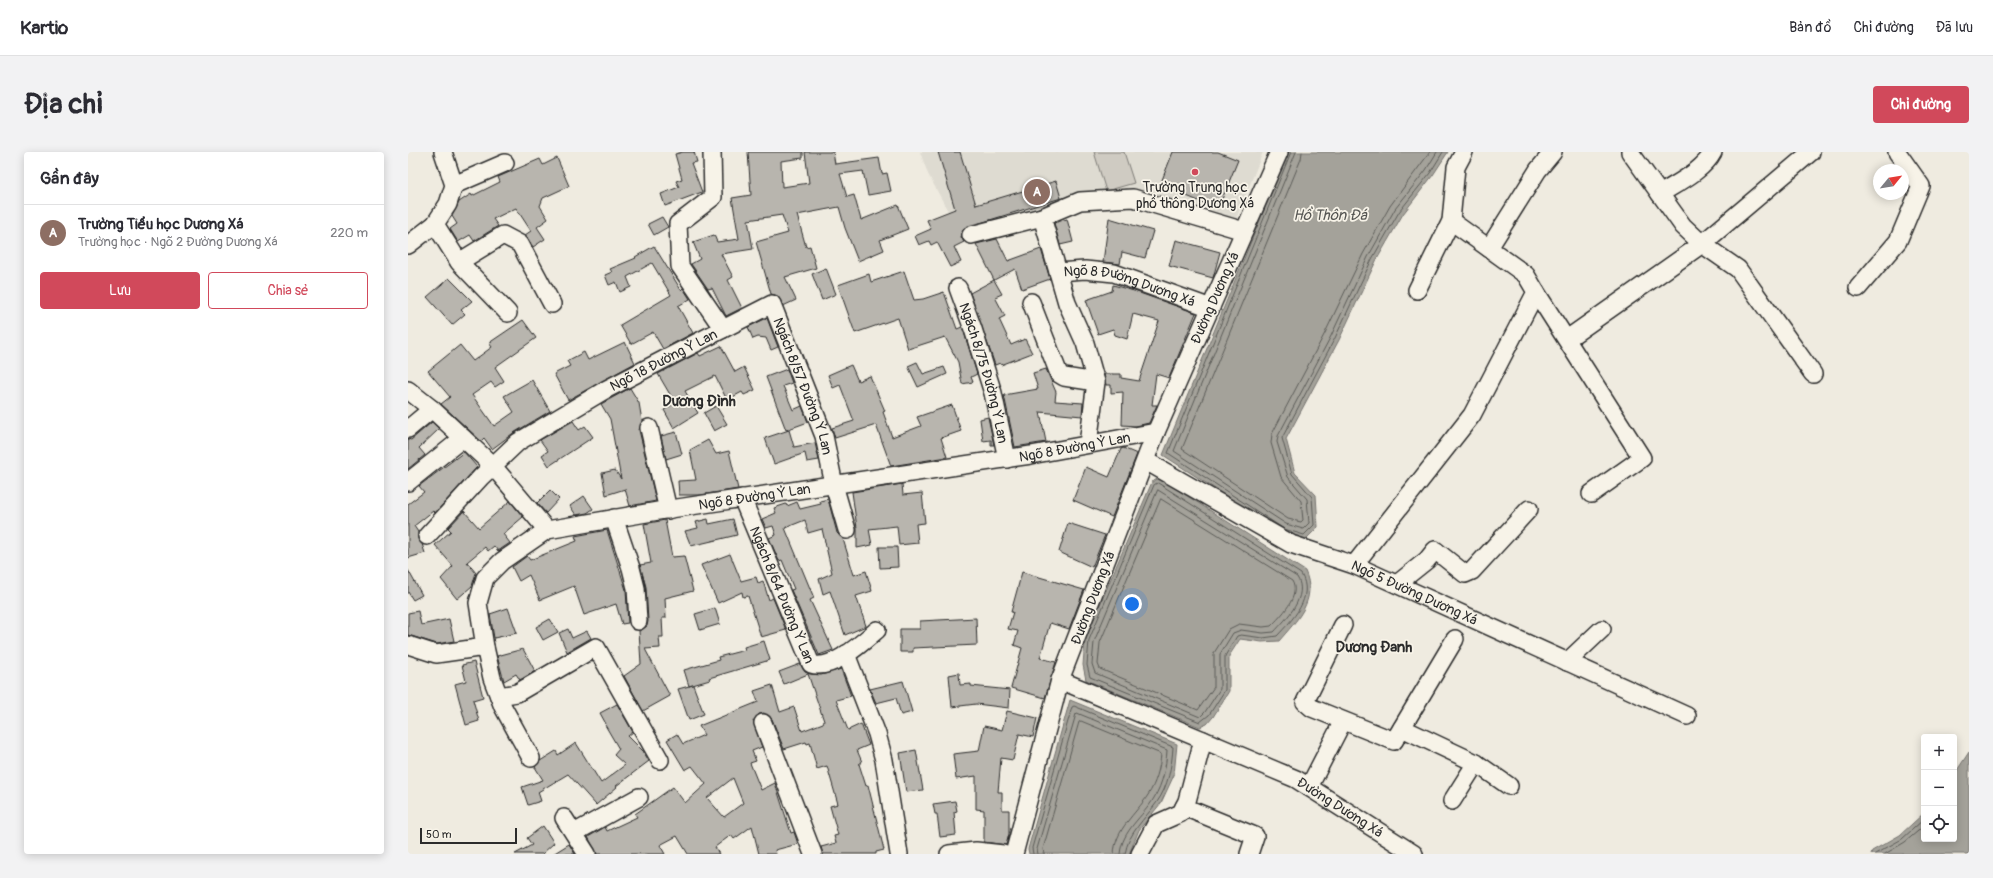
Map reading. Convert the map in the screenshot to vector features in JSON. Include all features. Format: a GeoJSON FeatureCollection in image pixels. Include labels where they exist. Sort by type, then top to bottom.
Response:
{"type":"FeatureCollection","features":[{"type":"Feature","properties":{"kind":"street"},"geometry":{"type":"LineString","coordinates":[[408,245],[435,224],[448,204],[454,185],[443,152]]}},
{"type":"Feature","properties":{"kind":"street","name":"Ngõ 18 Đường Ỷ Lan"},"geometry":{"type":"LineString","coordinates":[[427,536],[492,466],[518,442],[605,390],[723,329],[680,266],[678,224],[713,197],[712,152]]}},
{"type":"Feature","properties":{"kind":"street","name":"Đường Dương Xá"},"geometry":{"type":"LineString","coordinates":[[1279,152],[1156,432],[1146,462],[1060,680],[1296,779],[1414,854]]}},
{"type":"Feature","properties":{"kind":"street"},"geometry":{"type":"LineString","coordinates":[[1416,290],[1451,221],[1456,167],[1464,152]]}},
{"type":"Feature","properties":{"kind":"street"},"geometry":{"type":"LineString","coordinates":[[1489,248],[1538,170],[1553,152]]}},
{"type":"Feature","properties":{"kind":"street"},"geometry":{"type":"LineString","coordinates":[[1630,152],[1683,226],[1702,244],[1738,269],[1813,374]]}},
{"type":"Feature","properties":{"kind":"street"},"geometry":{"type":"LineString","coordinates":[[1660,194],[1696,170],[1709,159],[1713,152]]}},
{"type":"Feature","properties":{"kind":"street"},"geometry":{"type":"LineString","coordinates":[[1567,339],[1702,244],[1811,152]]}},
{"type":"Feature","properties":{"kind":"street"},"geometry":{"type":"LineString","coordinates":[[1858,288],[1898,242],[1921,186],[1897,152]]}},
{"type":"Feature","properties":{"kind":"street"},"geometry":{"type":"LineString","coordinates":[[454,185],[505,163]]}},
{"type":"Feature","properties":{"kind":"street"},"geometry":{"type":"LineString","coordinates":[[971,235],[1042,217],[1080,201],[1133,198],[1244,231]]}},
{"type":"Feature","properties":{"kind":"street"},"geometry":{"type":"LineString","coordinates":[[1042,217],[1058,272]]}},
{"type":"Feature","properties":{"kind":"street"},"geometry":{"type":"LineString","coordinates":[[1451,221],[1526,275],[1642,458],[1591,494]]}},
{"type":"Feature","properties":{"kind":"street"},"geometry":{"type":"LineString","coordinates":[[435,224],[459,262],[508,313]]}},
{"type":"Feature","properties":{"kind":"street"},"geometry":{"type":"LineString","coordinates":[[459,262],[503,235],[520,244],[552,304]]}},
{"type":"Feature","properties":{"kind":"street","name":"Ngõ 8 Đường Dương Xá"},"geometry":{"type":"LineString","coordinates":[[1088,444],[1096,382],[1085,343],[1067,303],[1058,272],[1085,270],[1114,273],[1211,308]]}},
{"type":"Feature","properties":{"kind":"street","name":"Ngách 8/75 Đường Ỷ Lan"},"geometry":{"type":"LineString","coordinates":[[958,288],[993,393],[1007,459]]}},
{"type":"Feature","properties":{"kind":"street"},"geometry":{"type":"LineString","coordinates":[[1354,565],[1472,415],[1536,292]]}},
{"type":"Feature","properties":{"kind":"street"},"geometry":{"type":"LineString","coordinates":[[1031,302],[1059,374],[1064,377],[1096,382]]}},
{"type":"Feature","properties":{"kind":"street","name":"Ngách 8/57 Đường Ỷ Lan"},"geometry":{"type":"LineString","coordinates":[[723,329],[772,304],[824,436],[834,485]]}},
{"type":"Feature","properties":{"kind":"street"},"geometry":{"type":"LineString","coordinates":[[408,390],[432,409],[492,466],[547,530],[502,562],[484,578],[478,603],[485,647],[499,696],[503,707],[531,758]]}},
{"type":"Feature","properties":{"kind":"street"},"geometry":{"type":"LineString","coordinates":[[408,430],[432,409]]}},
{"type":"Feature","properties":{"kind":"street"},"geometry":{"type":"LineString","coordinates":[[649,428],[668,510]]}},
{"type":"Feature","properties":{"kind":"street","name":"Ngõ 8 Đường Ỷ Lan"},"geometry":{"type":"LineString","coordinates":[[547,530],[742,498],[1007,459],[1156,432]]}},
{"type":"Feature","properties":{"kind":"street"},"geometry":{"type":"LineString","coordinates":[[408,482],[463,438]]}},
{"type":"Feature","properties":{"kind":"street","name":"Ngõ 5 Đường Dương Xá"},"geometry":{"type":"LineString","coordinates":[[1146,462],[1292,544],[1354,565],[1687,716]]}},
{"type":"Feature","properties":{"kind":"street"},"geometry":{"type":"LineString","coordinates":[[834,485],[847,530]]}},
{"type":"Feature","properties":{"kind":"street","name":"Ngách 8/64 Đường Ỷ Lan"},"geometry":{"type":"LineString","coordinates":[[742,498],[811,664],[818,666],[846,654],[877,630]]}},
{"type":"Feature","properties":{"kind":"street"},"geometry":{"type":"LineString","coordinates":[[1397,584],[1427,560],[1435,550],[1466,574],[1472,571],[1529,509]]}},
{"type":"Feature","properties":{"kind":"street"},"geometry":{"type":"LineString","coordinates":[[614,518],[631,568],[636,588],[638,621]]}},
{"type":"Feature","properties":{"kind":"street"},"geometry":{"type":"LineString","coordinates":[[1343,625],[1305,702],[1312,708],[1394,741],[1455,639]]}},
{"type":"Feature","properties":{"kind":"street"},"geometry":{"type":"LineString","coordinates":[[1567,662],[1602,629]]}},
{"type":"Feature","properties":{"kind":"street"},"geometry":{"type":"LineString","coordinates":[[408,645],[436,654],[485,647]]}},
{"type":"Feature","properties":{"kind":"street"},"geometry":{"type":"LineString","coordinates":[[499,696],[517,693],[596,647],[660,760]]}},
{"type":"Feature","properties":{"kind":"street"},"geometry":{"type":"LineString","coordinates":[[846,654],[877,734],[884,760],[899,854]]}},
{"type":"Feature","properties":{"kind":"street"},"geometry":{"type":"LineString","coordinates":[[1014,854],[1060,680]]}},
{"type":"Feature","properties":{"kind":"street"},"geometry":{"type":"LineString","coordinates":[[1308,787],[1343,720]]}},
{"type":"Feature","properties":{"kind":"street"},"geometry":{"type":"LineString","coordinates":[[763,723],[813,854]]}},
{"type":"Feature","properties":{"kind":"street"},"geometry":{"type":"LineString","coordinates":[[1402,728],[1476,763],[1509,786]]}},
{"type":"Feature","properties":{"kind":"street"},"geometry":{"type":"LineString","coordinates":[[1140,854],[1156,824],[1173,818],[1180,813],[1184,807],[1200,739]]}},
{"type":"Feature","properties":{"kind":"street"},"geometry":{"type":"LineString","coordinates":[[1452,801],[1476,763]]}},
{"type":"Feature","properties":{"kind":"street"},"geometry":{"type":"LineString","coordinates":[[574,833],[639,797]]}},
{"type":"Feature","properties":{"kind":"street"},"geometry":{"type":"LineString","coordinates":[[1184,807],[1255,836],[1249,854]]}},
{"type":"Feature","properties":{"kind":"street"},"geometry":{"type":"LineString","coordinates":[[564,818],[587,854]]}},
{"type":"Feature","properties":{"kind":"street"},"geometry":{"type":"LineString","coordinates":[[949,854],[976,850],[1002,854]]}},
{"type":"Feature","properties":{"kind":"shaded area"},"geometry":{"type":"Polygon","coordinates":[[[920,152],[1263,152],[1235,222],[1140,191],[961,235],[928,174],[920,152]]]}},
{"type":"Feature","properties":{"kind":"shaded area"},"geometry":{"type":"Polygon","coordinates":[[[1094,152],[1124,152],[1134,183],[1106,191],[1094,152]]]}},
{"type":"Feature","properties":{"kind":"water","name":"Hồ Thôn Đá"},"geometry":{"type":"Polygon","coordinates":[[[1288,152],[1448,152],[1433,175],[1403,214],[1376,261],[1339,340],[1286,439],[1295,473],[1316,495],[1318,527],[1306,539],[1283,533],[1163,455],[1288,152]]]}},
{"type":"Feature","properties":{"kind":"water"},"geometry":{"type":"Polygon","coordinates":[[[1159,478],[1305,571],[1308,581],[1309,591],[1304,609],[1279,641],[1262,642],[1240,639],[1229,656],[1229,691],[1213,717],[1207,724],[1200,727],[1086,680],[1083,665],[1085,640],[1152,482],[1159,478]]]}},
{"type":"Feature","properties":{"kind":"water"},"geometry":{"type":"Polygon","coordinates":[[[1070,700],[1177,744],[1174,775],[1161,803],[1139,830],[1129,854],[1029,854],[1028,849],[1070,700]]]}},
{"type":"Feature","properties":{"kind":"water"},"geometry":{"type":"Polygon","coordinates":[[[1969,752],[1969,854],[1871,854],[1872,851],[1900,835],[1921,816],[1921,842],[1957,842],[1957,770],[1969,752]]]}},
{"type":"Feature","properties":{"kind":"building"},"geometry":{"type":"Polygon","coordinates":[[[694,152],[697,162],[691,163],[702,192],[665,206],[661,194],[679,187],[676,181],[682,179],[675,154],[694,152]]]}},
{"type":"Feature","properties":{"kind":"building"},"geometry":{"type":"Polygon","coordinates":[[[748,152],[803,152],[803,158],[781,161],[782,187],[809,183],[805,152],[833,152],[835,164],[879,158],[882,174],[887,173],[891,191],[868,195],[863,171],[840,174],[847,197],[854,195],[861,220],[898,205],[908,229],[880,240],[884,250],[858,261],[845,228],[839,207],[797,215],[806,247],[810,246],[816,268],[785,277],[796,300],[783,306],[778,296],[771,294],[756,242],[788,233],[782,215],[748,220],[753,249],[721,254],[733,277],[728,280],[742,308],[726,316],[712,288],[708,289],[691,264],[700,259],[693,242],[714,235],[717,242],[739,239],[732,198],[751,195],[748,152]]]}},
{"type":"Feature","properties":{"kind":"building"},"geometry":{"type":"Polygon","coordinates":[[[938,152],[960,152],[976,205],[1056,181],[1061,198],[964,228],[961,237],[964,242],[954,247],[961,262],[950,267],[937,242],[931,245],[929,241],[919,245],[915,236],[931,229],[927,220],[955,209],[938,152]]]}},
{"type":"Feature","properties":{"kind":"building"},"geometry":{"type":"Polygon","coordinates":[[[1173,152],[1218,152],[1238,160],[1218,209],[1160,185],[1173,152]]]}},
{"type":"Feature","properties":{"kind":"building"},"geometry":{"type":"Polygon","coordinates":[[[557,158],[569,186],[543,198],[540,206],[548,219],[537,227],[545,239],[533,247],[525,235],[531,231],[516,208],[493,219],[498,226],[474,241],[470,235],[458,242],[450,229],[457,224],[452,216],[459,202],[471,194],[472,196],[500,182],[498,177],[540,159],[543,165],[557,158]]]}},
{"type":"Feature","properties":{"kind":"building"},"geometry":{"type":"Polygon","coordinates":[[[662,217],[668,227],[654,235],[648,224],[662,217]]]}},
{"type":"Feature","properties":{"kind":"building"},"geometry":{"type":"Polygon","coordinates":[[[1109,218],[1153,231],[1145,258],[1122,252],[1120,264],[1103,262],[1109,218]]]}},
{"type":"Feature","properties":{"kind":"building"},"geometry":{"type":"Polygon","coordinates":[[[1067,219],[1073,242],[1060,245],[1054,223],[1067,219]]]}},
{"type":"Feature","properties":{"kind":"building"},"geometry":{"type":"Polygon","coordinates":[[[997,239],[1008,261],[1041,249],[1050,279],[1022,289],[1015,269],[994,280],[976,244],[997,239]]]}},
{"type":"Feature","properties":{"kind":"building"},"geometry":{"type":"Polygon","coordinates":[[[1176,240],[1220,252],[1213,278],[1169,266],[1176,240]]]}},
{"type":"Feature","properties":{"kind":"building"},"geometry":{"type":"Polygon","coordinates":[[[654,246],[681,290],[683,288],[690,299],[678,306],[693,333],[663,349],[653,332],[631,344],[620,325],[671,295],[652,263],[627,277],[631,287],[620,292],[616,282],[609,285],[605,275],[612,272],[610,269],[636,258],[635,257],[654,246]]]}},
{"type":"Feature","properties":{"kind":"building"},"geometry":{"type":"Polygon","coordinates":[[[826,268],[836,294],[822,300],[812,274],[826,268]]]}},
{"type":"Feature","properties":{"kind":"building"},"geometry":{"type":"Polygon","coordinates":[[[904,271],[914,300],[923,299],[944,292],[957,329],[962,327],[964,332],[977,374],[971,377],[973,382],[962,384],[958,362],[945,337],[908,349],[898,318],[855,333],[838,285],[869,274],[871,282],[904,271]]]}},
{"type":"Feature","properties":{"kind":"building"},"geometry":{"type":"Polygon","coordinates":[[[449,278],[472,301],[461,310],[465,314],[452,325],[427,297],[449,278]]]}},
{"type":"Feature","properties":{"kind":"building"},"geometry":{"type":"Polygon","coordinates":[[[994,280],[1002,294],[995,297],[1005,316],[999,319],[1011,345],[1025,339],[1032,353],[1001,365],[1000,363],[995,365],[970,293],[994,280]]]}},
{"type":"Feature","properties":{"kind":"building"},"geometry":{"type":"Polygon","coordinates":[[[1113,285],[1196,313],[1169,378],[1156,374],[1152,405],[1157,405],[1149,423],[1136,426],[1122,425],[1123,392],[1111,393],[1111,385],[1106,385],[1104,374],[1121,374],[1121,378],[1139,381],[1159,321],[1133,314],[1127,339],[1115,335],[1113,329],[1098,334],[1086,300],[1112,291],[1113,285]]]}},
{"type":"Feature","properties":{"kind":"building"},"geometry":{"type":"Polygon","coordinates":[[[767,318],[778,347],[771,350],[766,338],[758,337],[753,339],[748,327],[767,318]]]}},
{"type":"Feature","properties":{"kind":"building"},"geometry":{"type":"Polygon","coordinates":[[[523,320],[536,338],[495,367],[504,381],[495,387],[491,382],[472,395],[494,426],[514,412],[504,396],[532,380],[550,411],[512,434],[492,449],[484,438],[481,441],[441,404],[450,397],[428,371],[460,345],[473,361],[492,347],[489,343],[523,320]]]}},
{"type":"Feature","properties":{"kind":"building"},"geometry":{"type":"Polygon","coordinates":[[[625,342],[635,363],[568,400],[554,374],[570,366],[567,361],[584,352],[588,360],[625,342]]]}},
{"type":"Feature","properties":{"kind":"building"},"geometry":{"type":"Polygon","coordinates":[[[721,346],[735,372],[744,367],[755,390],[744,395],[742,392],[727,400],[715,376],[685,391],[698,413],[674,428],[664,410],[675,403],[658,374],[698,353],[700,356],[721,346]]]}},
{"type":"Feature","properties":{"kind":"building"},"geometry":{"type":"Polygon","coordinates":[[[917,362],[923,374],[944,367],[947,374],[918,387],[908,366],[917,362]]]}},
{"type":"Feature","properties":{"kind":"building"},"geometry":{"type":"Polygon","coordinates":[[[851,365],[858,381],[870,376],[885,411],[883,412],[892,437],[921,426],[917,417],[952,405],[961,431],[941,438],[947,457],[891,466],[876,425],[835,438],[832,428],[854,421],[840,385],[833,388],[828,375],[851,365]]]}},
{"type":"Feature","properties":{"kind":"building"},"geometry":{"type":"Polygon","coordinates":[[[787,369],[792,383],[783,386],[793,410],[802,406],[808,422],[786,430],[766,377],[787,369]]]}},
{"type":"Feature","properties":{"kind":"building"},"geometry":{"type":"Polygon","coordinates":[[[1046,369],[1056,392],[1055,401],[1083,403],[1082,416],[1040,412],[1046,442],[1015,447],[1004,395],[1038,389],[1033,373],[1046,369]]]}},
{"type":"Feature","properties":{"kind":"building"},"geometry":{"type":"Polygon","coordinates":[[[630,388],[639,403],[642,421],[639,430],[656,501],[630,506],[625,489],[606,495],[602,473],[615,470],[621,479],[610,419],[601,404],[630,388]]]}},
{"type":"Feature","properties":{"kind":"building"},"geometry":{"type":"Polygon","coordinates":[[[716,406],[727,424],[714,431],[704,413],[716,406]]]}},
{"type":"Feature","properties":{"kind":"building"},"geometry":{"type":"Polygon","coordinates":[[[988,417],[994,445],[991,445],[991,440],[983,441],[980,419],[988,417]]]}},
{"type":"Feature","properties":{"kind":"building"},"geometry":{"type":"Polygon","coordinates":[[[573,421],[579,430],[585,426],[593,437],[549,466],[542,455],[548,451],[540,440],[573,421]]]}},
{"type":"Feature","properties":{"kind":"building"},"geometry":{"type":"Polygon","coordinates":[[[432,422],[439,429],[419,448],[425,455],[408,469],[408,439],[411,440],[432,422]]]}},
{"type":"Feature","properties":{"kind":"building"},"geometry":{"type":"Polygon","coordinates":[[[789,430],[794,447],[815,443],[819,460],[807,462],[805,453],[774,464],[765,438],[789,430]]]}},
{"type":"Feature","properties":{"kind":"building"},"geometry":{"type":"Polygon","coordinates":[[[676,432],[682,454],[666,459],[661,436],[676,432]]]}},
{"type":"Feature","properties":{"kind":"building"},"geometry":{"type":"Polygon","coordinates":[[[708,440],[716,454],[729,451],[738,489],[700,495],[679,495],[678,481],[696,480],[690,450],[708,440]]]}},
{"type":"Feature","properties":{"kind":"building"},"geometry":{"type":"Polygon","coordinates":[[[1123,448],[1137,454],[1112,517],[1073,500],[1086,467],[1109,477],[1121,449],[1123,448]]]}},
{"type":"Feature","properties":{"kind":"building"},"geometry":{"type":"Polygon","coordinates":[[[464,452],[477,467],[435,513],[433,511],[414,526],[418,532],[418,539],[422,544],[425,553],[408,558],[408,504],[424,492],[419,486],[464,452]]]}},
{"type":"Feature","properties":{"kind":"building"},"geometry":{"type":"Polygon","coordinates":[[[902,484],[903,495],[922,493],[925,523],[916,524],[918,543],[899,545],[897,526],[869,529],[872,545],[857,548],[857,528],[852,492],[902,484]]]}},
{"type":"Feature","properties":{"kind":"building"},"geometry":{"type":"Polygon","coordinates":[[[550,490],[559,499],[546,513],[537,503],[550,490]]]}},
{"type":"Feature","properties":{"kind":"building"},"geometry":{"type":"Polygon","coordinates":[[[584,496],[593,509],[587,513],[576,515],[570,506],[584,496]]]}},
{"type":"Feature","properties":{"kind":"building"},"geometry":{"type":"Polygon","coordinates":[[[828,499],[837,533],[843,539],[854,575],[866,571],[872,591],[856,596],[866,626],[845,635],[830,591],[823,594],[819,579],[832,573],[822,529],[808,533],[805,520],[785,528],[814,598],[810,600],[833,650],[819,655],[791,590],[794,589],[782,560],[779,561],[769,538],[776,535],[773,526],[766,528],[762,519],[776,513],[774,508],[786,504],[787,506],[797,502],[800,509],[821,504],[820,501],[828,499]]]}},
{"type":"Feature","properties":{"kind":"building"},"geometry":{"type":"Polygon","coordinates":[[[510,501],[523,517],[503,534],[510,543],[498,551],[494,546],[488,551],[485,547],[467,562],[476,573],[472,586],[457,599],[441,579],[453,566],[435,545],[451,531],[448,528],[464,511],[479,528],[510,501]]]}},
{"type":"Feature","properties":{"kind":"building"},"geometry":{"type":"Polygon","coordinates":[[[708,519],[709,524],[733,519],[737,535],[691,546],[685,531],[698,528],[696,522],[708,519]]]}},
{"type":"Feature","properties":{"kind":"building"},"geometry":{"type":"Polygon","coordinates":[[[665,520],[672,557],[684,556],[693,591],[665,598],[666,618],[662,618],[663,637],[659,637],[660,648],[645,649],[670,696],[643,711],[624,676],[641,664],[639,631],[647,626],[648,621],[646,587],[640,565],[651,563],[644,524],[665,520]]]}},
{"type":"Feature","properties":{"kind":"building"},"geometry":{"type":"Polygon","coordinates":[[[1068,523],[1105,535],[1092,567],[1059,552],[1068,523]]]}},
{"type":"Feature","properties":{"kind":"building"},"geometry":{"type":"Polygon","coordinates":[[[607,530],[626,590],[628,623],[622,624],[616,604],[584,615],[574,586],[540,600],[529,575],[519,581],[512,567],[527,556],[530,560],[577,541],[575,536],[607,530]]]}},
{"type":"Feature","properties":{"kind":"building"},"geometry":{"type":"Polygon","coordinates":[[[879,547],[897,547],[898,567],[880,568],[879,547]]]}},
{"type":"Feature","properties":{"kind":"building"},"geometry":{"type":"Polygon","coordinates":[[[730,554],[741,581],[756,577],[758,583],[763,581],[769,600],[773,598],[786,630],[761,637],[748,596],[743,597],[742,592],[718,603],[701,565],[730,554]]]}},
{"type":"Feature","properties":{"kind":"building"},"geometry":{"type":"Polygon","coordinates":[[[408,570],[422,595],[413,600],[408,592],[408,570]]]}},
{"type":"Feature","properties":{"kind":"building"},"geometry":{"type":"Polygon","coordinates":[[[1022,572],[1084,590],[1069,629],[1050,623],[1040,658],[1056,662],[1045,698],[1011,688],[1022,648],[1014,645],[1018,631],[1008,629],[1022,572]]]}},
{"type":"Feature","properties":{"kind":"building"},"geometry":{"type":"Polygon","coordinates":[[[508,608],[517,633],[494,638],[490,614],[508,608]]]}},
{"type":"Feature","properties":{"kind":"building"},"geometry":{"type":"Polygon","coordinates":[[[715,608],[720,624],[700,630],[695,614],[715,608]]]}},
{"type":"Feature","properties":{"kind":"building"},"geometry":{"type":"Polygon","coordinates":[[[418,611],[421,625],[449,619],[454,641],[437,644],[408,635],[408,613],[418,611]]]}},
{"type":"Feature","properties":{"kind":"building"},"geometry":{"type":"Polygon","coordinates":[[[976,618],[977,645],[913,648],[913,652],[900,652],[900,629],[920,629],[920,621],[976,618]]]}},
{"type":"Feature","properties":{"kind":"building"},"geometry":{"type":"Polygon","coordinates":[[[550,619],[558,632],[543,640],[536,627],[550,619]]]}},
{"type":"Feature","properties":{"kind":"building"},"geometry":{"type":"Polygon","coordinates":[[[568,629],[572,638],[587,631],[591,638],[567,652],[559,633],[568,629]]]}},
{"type":"Feature","properties":{"kind":"building"},"geometry":{"type":"Polygon","coordinates":[[[764,641],[770,660],[709,678],[710,680],[689,686],[684,670],[719,660],[718,657],[745,650],[744,647],[764,641]]]}},
{"type":"Feature","properties":{"kind":"building"},"geometry":{"type":"Polygon","coordinates":[[[523,649],[535,671],[520,680],[516,674],[504,681],[497,656],[523,649]]]}},
{"type":"Feature","properties":{"kind":"building"},"geometry":{"type":"Polygon","coordinates":[[[474,662],[483,697],[473,700],[479,721],[466,725],[455,684],[466,681],[462,665],[474,662]]]}},
{"type":"Feature","properties":{"kind":"building"},"geometry":{"type":"Polygon","coordinates":[[[800,664],[805,672],[810,674],[821,675],[841,669],[851,696],[836,700],[848,730],[861,724],[869,745],[857,750],[862,762],[859,764],[866,786],[868,785],[884,850],[876,852],[876,854],[823,854],[821,847],[836,843],[834,836],[838,835],[830,806],[838,804],[827,766],[817,769],[810,743],[807,744],[806,742],[784,749],[772,719],[764,713],[759,714],[753,721],[762,747],[752,751],[756,761],[750,763],[761,790],[775,783],[791,833],[794,832],[798,844],[775,850],[776,854],[759,854],[752,826],[734,839],[731,835],[715,847],[719,854],[688,854],[677,836],[660,845],[665,854],[597,854],[588,837],[605,827],[607,831],[637,817],[635,814],[673,787],[685,803],[706,784],[692,766],[685,770],[667,740],[677,734],[683,744],[704,735],[699,726],[758,702],[754,691],[772,685],[780,712],[794,707],[802,731],[823,723],[824,721],[808,674],[784,684],[779,672],[800,664]],[[733,778],[707,798],[724,817],[743,803],[733,778]]]}},
{"type":"Feature","properties":{"kind":"building"},"geometry":{"type":"Polygon","coordinates":[[[959,673],[960,685],[971,684],[971,686],[1010,690],[1009,708],[976,704],[952,707],[949,675],[959,673]]]}},
{"type":"Feature","properties":{"kind":"building"},"geometry":{"type":"Polygon","coordinates":[[[903,681],[912,712],[901,715],[896,698],[876,703],[870,689],[903,681]]]}},
{"type":"Feature","properties":{"kind":"building"},"geometry":{"type":"Polygon","coordinates":[[[693,685],[704,714],[689,720],[678,689],[693,685]]]}},
{"type":"Feature","properties":{"kind":"building"},"geometry":{"type":"Polygon","coordinates":[[[617,704],[633,732],[628,736],[643,751],[649,761],[616,786],[617,787],[596,805],[568,774],[538,792],[541,801],[528,805],[522,787],[543,780],[535,767],[540,761],[556,751],[558,755],[576,743],[601,783],[625,765],[614,755],[619,749],[600,713],[617,704]]]}},
{"type":"Feature","properties":{"kind":"building"},"geometry":{"type":"Polygon","coordinates":[[[1007,711],[1037,718],[1033,737],[1019,734],[1013,760],[1001,758],[998,792],[1002,792],[1002,810],[1009,810],[1009,834],[1006,845],[984,842],[984,810],[976,809],[976,776],[956,779],[953,754],[979,751],[984,726],[1002,730],[1007,711]]]}},
{"type":"Feature","properties":{"kind":"building"},"geometry":{"type":"Polygon","coordinates":[[[916,750],[923,790],[906,792],[900,753],[916,750]]]}},
{"type":"Feature","properties":{"kind":"building"},"geometry":{"type":"Polygon","coordinates":[[[955,801],[957,811],[954,812],[956,835],[940,837],[937,814],[935,814],[933,804],[955,801]]]}},
{"type":"Feature","properties":{"kind":"building"},"geometry":{"type":"Polygon","coordinates":[[[543,826],[554,843],[542,854],[515,854],[532,845],[527,838],[543,826]]]}},
{"type":"Feature","properties":{"kind":"building"},"geometry":{"type":"Polygon","coordinates":[[[569,844],[575,854],[553,854],[569,844]]]}},
{"type":"Feature","properties":{"kind":"place","name":"Trường Trung học phổ thông Dương Xá"},"geometry":{"type":"Point","coordinates":[1195,172]}},
{"type":"Feature","properties":{"kind":"place","name":"Trường Tiểu học Dương Xá"},"geometry":{"type":"Point","coordinates":[1037,192]}},
{"type":"Feature","properties":{"kind":"district","name":"Dương Đình"},"geometry":{"type":"Point","coordinates":[699,401]}},
{"type":"Feature","properties":{"kind":"district","name":"Dương Đanh"},"geometry":{"type":"Point","coordinates":[1374,647]}}]}
